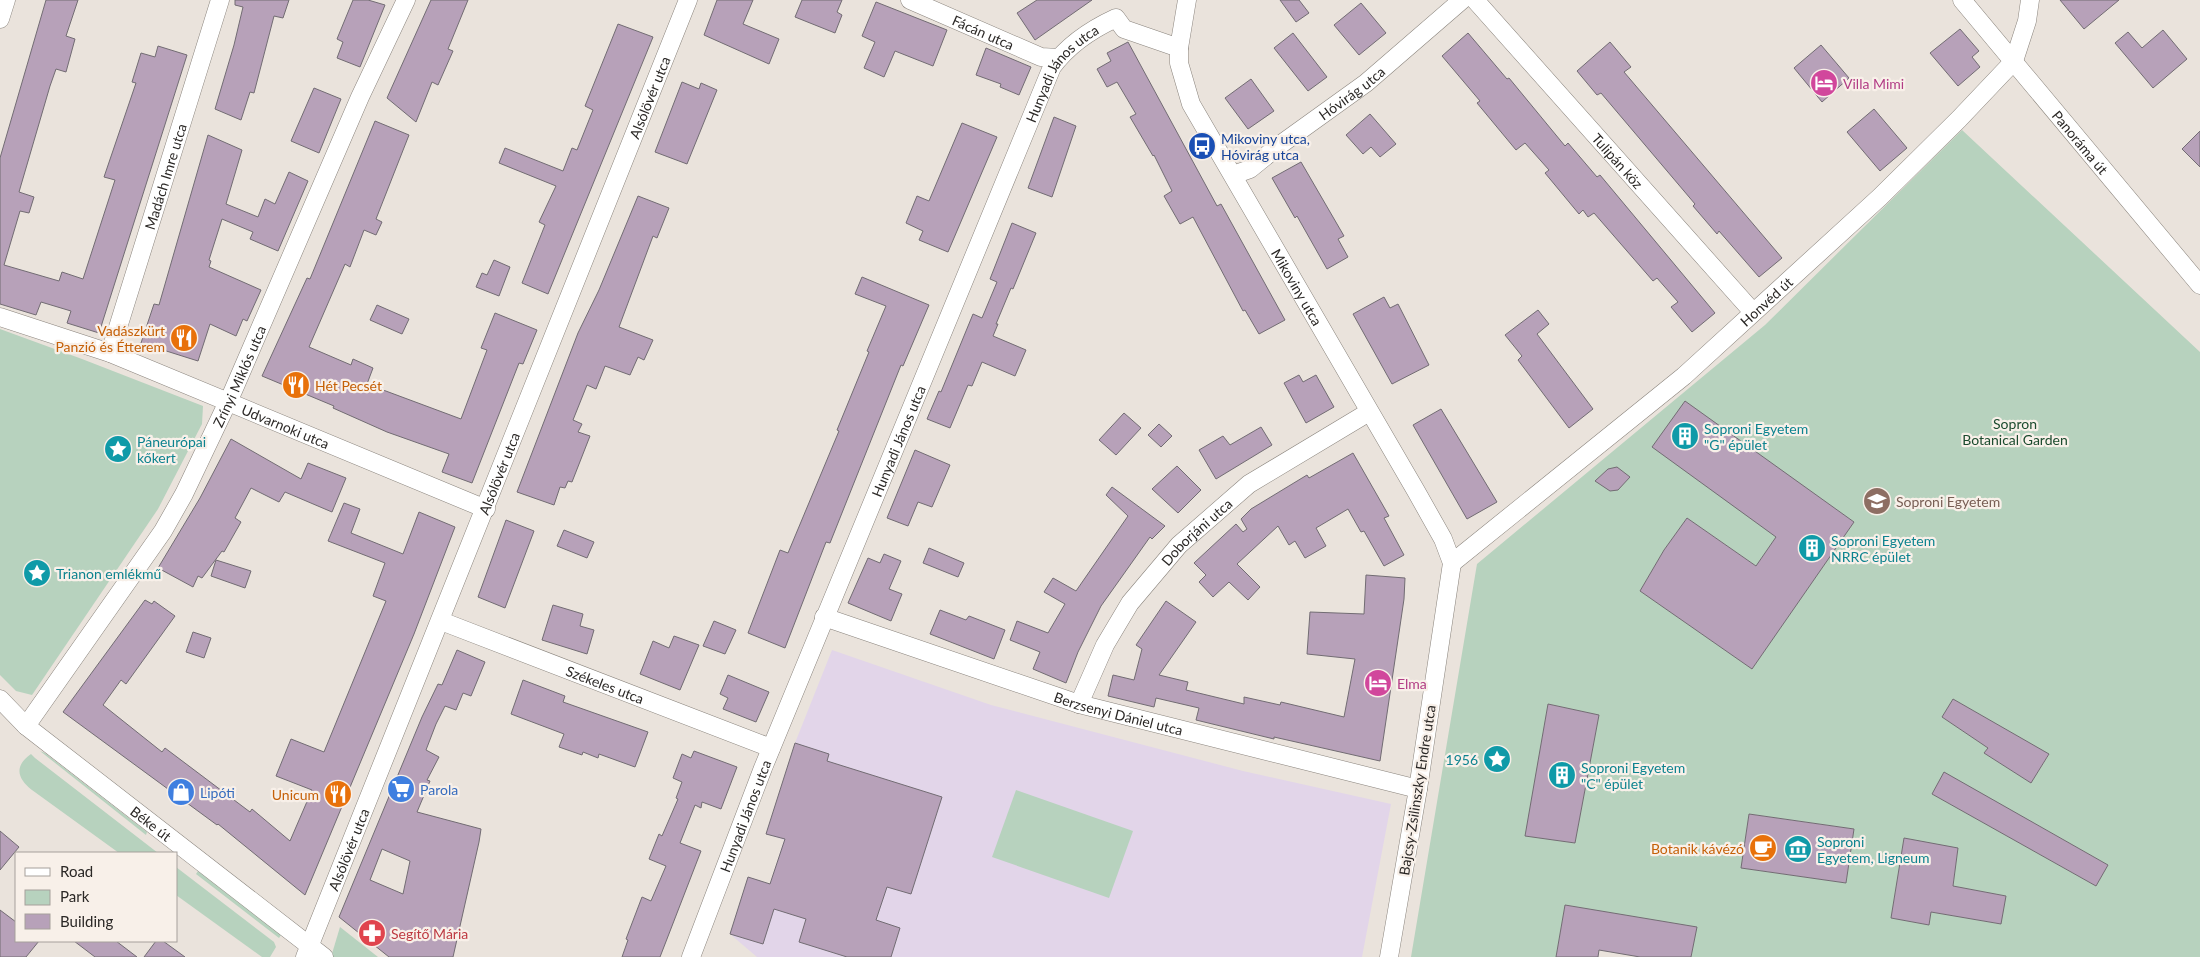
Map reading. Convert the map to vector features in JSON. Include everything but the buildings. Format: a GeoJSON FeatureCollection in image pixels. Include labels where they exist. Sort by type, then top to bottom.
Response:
{"type":"FeatureCollection","features":[{"type":"Feature","properties":{"kind":"street"},"geometry":{"type":"LineString","coordinates":[[0,19],[6,0]]}},
{"type":"Feature","properties":{"kind":"street","name":"Madách Imre utca"},"geometry":{"type":"LineString","coordinates":[[110,354],[220,0]]}},
{"type":"Feature","properties":{"kind":"street","name":"Zrínyi Miklós utca"},"geometry":{"type":"LineString","coordinates":[[26,726],[163,531],[184,494],[228,402],[360,96],[406,0]]}},
{"type":"Feature","properties":{"kind":"street","name":"Alsólövér utca"},"geometry":{"type":"LineString","coordinates":[[308,951],[688,0]]}},
{"type":"Feature","properties":{"kind":"street","name":"Fácán utca"},"geometry":{"type":"LineString","coordinates":[[910,0],[1041,57],[1059,58]]}},
{"type":"Feature","properties":{"kind":"street","name":"Mikoviny utca"},"geometry":{"type":"LineString","coordinates":[[1187,0],[1178,48],[1179,63],[1191,104],[1443,539],[1452,563]]}},
{"type":"Feature","properties":{"kind":"street","name":"Hóvirág utca"},"geometry":{"type":"LineString","coordinates":[[1233,175],[1250,169],[1277,147],[1366,83],[1462,0]]}},
{"type":"Feature","properties":{"kind":"street","name":"Panoráma út"},"geometry":{"type":"LineString","coordinates":[[1962,0],[2200,285]]}},
{"type":"Feature","properties":{"kind":"street","name":"Honvéd út"},"geometry":{"type":"LineString","coordinates":[[1452,563],[1677,382],[1880,196],[2014,61],[2027,20],[2030,0]]}},
{"type":"Feature","properties":{"kind":"street","name":"Tulipán köz"},"geometry":{"type":"LineString","coordinates":[[1484,3],[1752,312]]}},
{"type":"Feature","properties":{"kind":"street","name":"Hunyadi János utca"},"geometry":{"type":"LineString","coordinates":[[691,957],[771,748],[1043,85],[1059,58],[1096,27],[1116,18],[1124,29],[1178,48]]}},
{"type":"Feature","properties":{"kind":"street","name":"Udvarnoki utca"},"geometry":{"type":"LineString","coordinates":[[0,316],[110,354],[486,509]]}},
{"type":"Feature","properties":{"kind":"street","name":"Doborjáni utca"},"geometry":{"type":"LineString","coordinates":[[1079,704],[1105,645],[1130,604],[1179,545],[1249,484],[1369,412]]}},
{"type":"Feature","properties":{"kind":"street","name":"Bajcsy-Zsilinszky Endre utca"},"geometry":{"type":"LineString","coordinates":[[1389,957],[1418,789],[1452,563]]}},
{"type":"Feature","properties":{"kind":"street","name":"Berzsenyi Dániel utca"},"geometry":{"type":"LineString","coordinates":[[824,617],[1079,704],[1418,789]]}},
{"type":"Feature","properties":{"kind":"street","name":"Székeles utca"},"geometry":{"type":"LineString","coordinates":[[441,621],[771,748]]}},
{"type":"Feature","properties":{"kind":"street","name":"Béke út"},"geometry":{"type":"LineString","coordinates":[[0,699],[26,726],[308,951],[324,957]]}},
{"type":"Feature","properties":{"kind":"shaded area"},"geometry":{"type":"Polygon","coordinates":[[[832,650],[991,705],[1243,771],[1391,804],[1362,957],[757,957],[730,934],[748,877],[770,884],[784,840],[766,834],[795,743],[832,650]]]}},
{"type":"Feature","properties":{"kind":"green space","name":"Sopron Botanical Garden"},"geometry":{"type":"Polygon","coordinates":[[[1962,130],[2200,352],[2200,957],[1691,957],[1696,927],[1565,905],[1556,957],[1411,957],[1477,564],[1765,325],[1962,130]],[[1719,426],[1790,547],[1774,540],[1760,560],[1778,581],[1687,518],[1664,550],[1640,591],[1752,669],[1854,522],[1719,426]],[[1953,699],[1942,717],[1988,748],[1984,753],[2031,783],[2049,755],[1953,699]],[[1548,704],[1526,836],[1575,843],[1599,715],[1548,704]],[[1944,773],[1932,794],[2096,886],[2108,865],[1944,773]],[[1749,814],[1741,868],[1846,883],[1854,829],[1749,814]],[[1904,838],[1891,918],[1929,925],[1931,912],[2000,924],[2006,896],[1953,886],[1958,849],[1904,838]]]}},
{"type":"Feature","properties":{"kind":"green space"},"geometry":{"type":"Polygon","coordinates":[[[0,329],[203,406],[202,424],[158,509],[32,695],[16,691],[0,675],[0,329]]]}},
{"type":"Feature","properties":{"kind":"green space"},"geometry":{"type":"Polygon","coordinates":[[[40,751],[147,832],[146,835],[40,751]]]}},
{"type":"Feature","properties":{"kind":"green space"},"geometry":{"type":"Polygon","coordinates":[[[31,754],[157,852],[118,852],[27,786],[20,772],[22,763],[31,754]]]}},
{"type":"Feature","properties":{"kind":"green space"},"geometry":{"type":"Polygon","coordinates":[[[1016,790],[1133,831],[1109,898],[992,857],[1016,790]]]}},
{"type":"Feature","properties":{"kind":"green space"},"geometry":{"type":"Polygon","coordinates":[[[178,869],[274,942],[276,947],[270,957],[262,957],[178,896],[178,869]]]}},
{"type":"Feature","properties":{"kind":"green space"},"geometry":{"type":"Polygon","coordinates":[[[198,871],[281,935],[279,938],[196,874],[198,871]]]}},
{"type":"Feature","properties":{"kind":"green space"},"geometry":{"type":"Polygon","coordinates":[[[340,927],[378,957],[331,957],[340,927]]]}},
{"type":"Feature","properties":{"kind":"place","name":"Villa Mimi"},"geometry":{"type":"Point","coordinates":[1824,83]}},
{"type":"Feature","properties":{"kind":"place","name":"Mikoviny utca, Hóvirág utca"},"geometry":{"type":"Point","coordinates":[1202,146]}},
{"type":"Feature","properties":{"kind":"place","name":"Vadászkürt Panzió és Étterem"},"geometry":{"type":"Point","coordinates":[184,338]}},
{"type":"Feature","properties":{"kind":"place","name":"Hét Pecsét"},"geometry":{"type":"Point","coordinates":[296,385]}},
{"type":"Feature","properties":{"kind":"place","name":"Soproni Egyetem \"G\" épület"},"geometry":{"type":"Point","coordinates":[1685,436]}},
{"type":"Feature","properties":{"kind":"place","name":"Páneurópai kőkert"},"geometry":{"type":"Point","coordinates":[118,449]}},
{"type":"Feature","properties":{"kind":"place","name":"Soproni Egyetem"},"geometry":{"type":"Point","coordinates":[1877,501]}},
{"type":"Feature","properties":{"kind":"place","name":"Soproni Egyetem NRRC épület"},"geometry":{"type":"Point","coordinates":[1812,548]}},
{"type":"Feature","properties":{"kind":"place","name":"Trianon emlékmű"},"geometry":{"type":"Point","coordinates":[37,573]}},
{"type":"Feature","properties":{"kind":"place","name":"Elma"},"geometry":{"type":"Point","coordinates":[1378,683]}},
{"type":"Feature","properties":{"kind":"place","name":"1956"},"geometry":{"type":"Point","coordinates":[1497,759]}},
{"type":"Feature","properties":{"kind":"place","name":"Soproni Egyetem \"C\" épület"},"geometry":{"type":"Point","coordinates":[1562,775]}},
{"type":"Feature","properties":{"kind":"place","name":"Parola"},"geometry":{"type":"Point","coordinates":[401,789]}},
{"type":"Feature","properties":{"kind":"place","name":"Lipóti"},"geometry":{"type":"Point","coordinates":[181,792]}},
{"type":"Feature","properties":{"kind":"place","name":"Unicum"},"geometry":{"type":"Point","coordinates":[338,794]}},
{"type":"Feature","properties":{"kind":"place","name":"Botanik kávézó"},"geometry":{"type":"Point","coordinates":[1763,848]}},
{"type":"Feature","properties":{"kind":"place","name":"Soproni Egyetem, Ligneum"},"geometry":{"type":"Point","coordinates":[1798,849]}},
{"type":"Feature","properties":{"kind":"place","name":"Segítő Mária"},"geometry":{"type":"Point","coordinates":[372,933]}}]}
